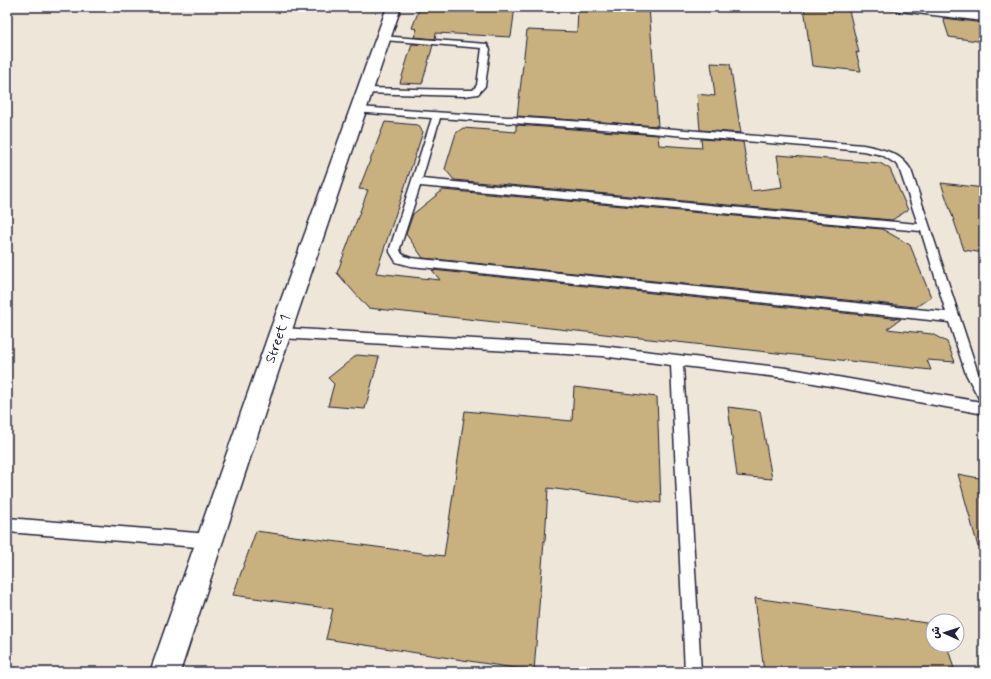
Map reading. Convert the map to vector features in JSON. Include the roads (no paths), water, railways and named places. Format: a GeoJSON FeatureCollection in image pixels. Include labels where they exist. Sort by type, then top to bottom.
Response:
{"type":"FeatureCollection","features":[{"type":"Feature","properties":{"kind":"street","name":"Street 1"},"geometry":{"type":"LineString","coordinates":[[165,672],[280,333],[394,7]]}},
{"type":"Feature","properties":{"kind":"street"},"geometry":{"type":"LineString","coordinates":[[899,7],[984,17]]}},
{"type":"Feature","properties":{"kind":"lane"},"geometry":{"type":"LineString","coordinates":[[361,101],[470,93],[479,90],[481,86],[486,49],[484,46],[384,38]]}},
{"type":"Feature","properties":{"kind":"lane"},"geometry":{"type":"LineString","coordinates":[[361,101],[436,115],[733,136],[874,150],[893,157],[902,163],[906,170],[972,374],[984,397]]}},
{"type":"Feature","properties":{"kind":"lane"},"geometry":{"type":"LineString","coordinates":[[436,115],[395,248],[397,256],[405,261],[954,318]]}},
{"type":"Feature","properties":{"kind":"lane"},"geometry":{"type":"LineString","coordinates":[[415,182],[925,228]]}},
{"type":"Feature","properties":{"kind":"lane"},"geometry":{"type":"LineString","coordinates":[[280,333],[602,351],[786,373],[984,408]]}},
{"type":"Feature","properties":{"kind":"lane"},"geometry":{"type":"LineString","coordinates":[[677,360],[693,672]]}},
{"type":"Feature","properties":{"kind":"lane"},"geometry":{"type":"LineString","coordinates":[[7,526],[210,541]]}}]}
